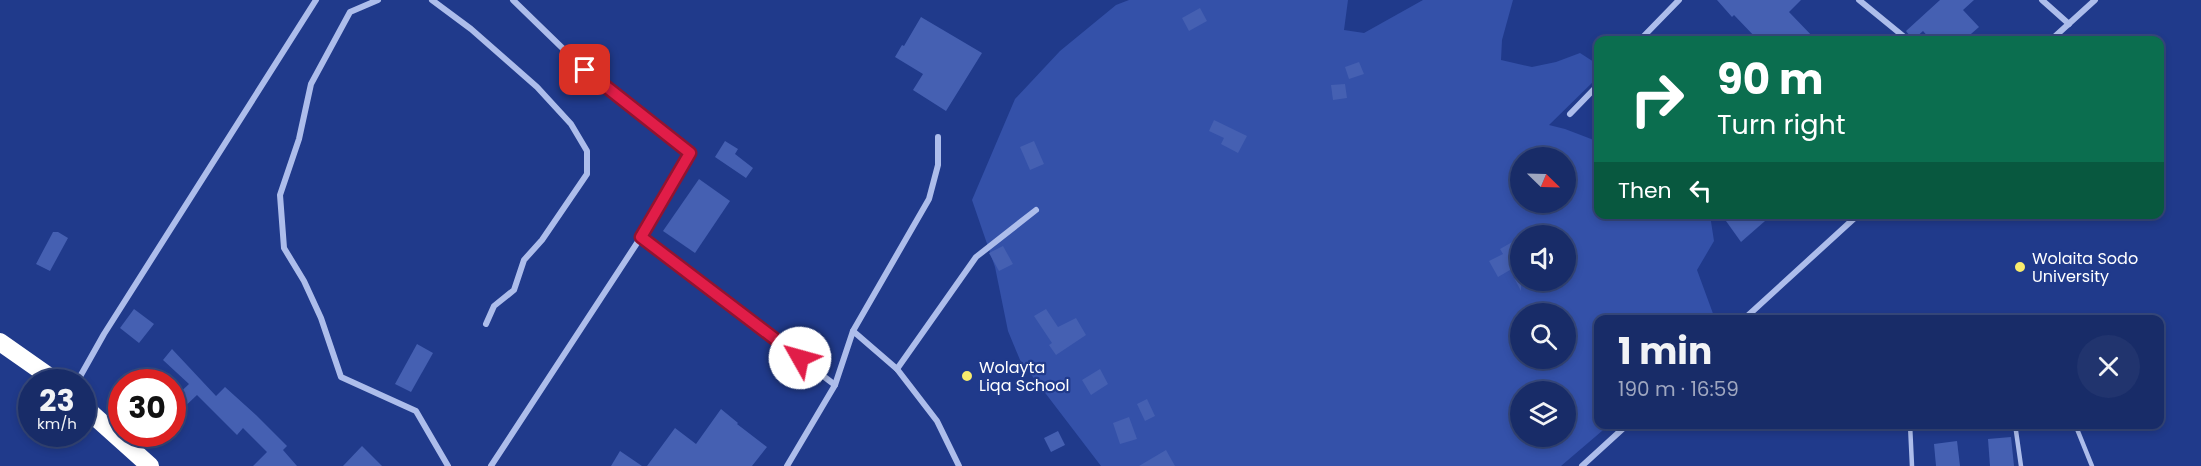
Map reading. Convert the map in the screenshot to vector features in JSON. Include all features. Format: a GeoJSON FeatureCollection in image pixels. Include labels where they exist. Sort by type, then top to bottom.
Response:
{"type":"FeatureCollection","features":[{"type":"Feature","properties":{"kind":"highway"},"geometry":{"type":"LineString","coordinates":[[0,342],[38,369]]}},
{"type":"Feature","properties":{"kind":"highway"},"geometry":{"type":"LineString","coordinates":[[96,418],[150,466]]}},
{"type":"Feature","properties":{"kind":"street"},"geometry":{"type":"LineString","coordinates":[[85,369],[110,325],[316,0]]}},
{"type":"Feature","properties":{"kind":"street"},"geometry":{"type":"LineString","coordinates":[[378,0],[350,12],[312,84],[299,139],[280,195],[284,248],[304,281],[321,318],[341,377],[416,411],[448,466]]}},
{"type":"Feature","properties":{"kind":"street"},"geometry":{"type":"LineString","coordinates":[[432,0],[471,29],[537,87],[572,124],[587,152],[587,174],[542,240],[524,260],[514,290],[494,306],[486,324]]}},
{"type":"Feature","properties":{"kind":"street"},"geometry":{"type":"LineString","coordinates":[[491,466],[641,237],[690,153],[585,70],[513,0]]}},
{"type":"Feature","properties":{"kind":"street"},"geometry":{"type":"LineString","coordinates":[[1644,36],[1679,0]]}},
{"type":"Feature","properties":{"kind":"street"},"geometry":{"type":"LineString","coordinates":[[1859,0],[1903,36]]}},
{"type":"Feature","properties":{"kind":"street"},"geometry":{"type":"LineString","coordinates":[[2042,0],[2069,24]]}},
{"type":"Feature","properties":{"kind":"street"},"geometry":{"type":"LineString","coordinates":[[2056,36],[2095,0]]}},
{"type":"Feature","properties":{"kind":"street"},"geometry":{"type":"LineString","coordinates":[[1570,114],[1594,89]]}},
{"type":"Feature","properties":{"kind":"street"},"geometry":{"type":"LineString","coordinates":[[787,466],[835,385],[854,331],[928,199],[938,165],[938,136]]}},
{"type":"Feature","properties":{"kind":"street"},"geometry":{"type":"LineString","coordinates":[[897,369],[976,257],[1036,210]]}},
{"type":"Feature","properties":{"kind":"street"},"geometry":{"type":"LineString","coordinates":[[1748,315],[1854,219]]}},
{"type":"Feature","properties":{"kind":"street"},"geometry":{"type":"LineString","coordinates":[[641,237],[835,385]]}},
{"type":"Feature","properties":{"kind":"street"},"geometry":{"type":"LineString","coordinates":[[854,331],[897,369],[937,421],[959,466]]}},
{"type":"Feature","properties":{"kind":"street"},"geometry":{"type":"LineString","coordinates":[[1582,466],[1623,429]]}},
{"type":"Feature","properties":{"kind":"lane"},"geometry":{"type":"LineString","coordinates":[[1910,429],[1912,466]]}},
{"type":"Feature","properties":{"kind":"lane"},"geometry":{"type":"LineString","coordinates":[[2016,429],[2021,466]]}},
{"type":"Feature","properties":{"kind":"lane"},"geometry":{"type":"LineString","coordinates":[[2077,429],[2092,466]]}},
{"type":"Feature","properties":{"kind":"shaded area"},"geometry":{"type":"Polygon","coordinates":[[[1129,0],[1348,0],[1344,30],[1364,33],[1423,0],[1513,0],[1502,40],[1501,60],[1532,67],[1556,62],[1580,53],[1594,62],[1594,81],[1549,125],[1594,140],[1594,219],[1711,219],[1714,241],[1697,270],[1714,315],[1594,315],[1594,429],[1604,429],[1561,466],[1101,466],[1020,360],[1008,331],[995,267],[972,200],[1015,99],[1060,51],[1116,5],[1129,0]]]}},
{"type":"Feature","properties":{"kind":"building"},"geometry":{"type":"Polygon","coordinates":[[[1717,0],[1801,0],[1789,12],[1812,36],[1754,36],[1734,15],[1732,17],[1717,0]]]}},
{"type":"Feature","properties":{"kind":"building"},"geometry":{"type":"Polygon","coordinates":[[[1940,0],[1974,0],[1963,10],[1979,27],[1969,36],[1927,36],[1923,31],[1917,36],[1910,36],[1906,31],[1940,0]]]}},
{"type":"Feature","properties":{"kind":"building"},"geometry":{"type":"Polygon","coordinates":[[[1200,8],[1207,21],[1189,31],[1182,18],[1200,8]]]}},
{"type":"Feature","properties":{"kind":"building"},"geometry":{"type":"Polygon","coordinates":[[[921,17],[982,53],[946,111],[913,90],[923,74],[895,57],[921,17]]]}},
{"type":"Feature","properties":{"kind":"building"},"geometry":{"type":"Polygon","coordinates":[[[1359,62],[1364,74],[1349,79],[1345,67],[1359,62]]]}},
{"type":"Feature","properties":{"kind":"building"},"geometry":{"type":"Polygon","coordinates":[[[1345,84],[1347,98],[1333,100],[1331,85],[1345,84]]]}},
{"type":"Feature","properties":{"kind":"building"},"geometry":{"type":"Polygon","coordinates":[[[1214,120],[1247,136],[1238,153],[1221,144],[1224,138],[1209,131],[1214,120]]]}},
{"type":"Feature","properties":{"kind":"building"},"geometry":{"type":"Polygon","coordinates":[[[725,141],[738,149],[735,154],[753,168],[746,178],[715,157],[725,141]]]}},
{"type":"Feature","properties":{"kind":"building"},"geometry":{"type":"Polygon","coordinates":[[[1034,141],[1044,164],[1030,170],[1020,147],[1034,141]]]}},
{"type":"Feature","properties":{"kind":"building"},"geometry":{"type":"Polygon","coordinates":[[[699,179],[730,201],[695,253],[663,231],[699,179]]]}},
{"type":"Feature","properties":{"kind":"building"},"geometry":{"type":"Polygon","coordinates":[[[1725,219],[1767,219],[1741,242],[1725,219]]]}},
{"type":"Feature","properties":{"kind":"building"},"geometry":{"type":"Polygon","coordinates":[[[53,232],[58,232],[68,238],[50,271],[36,264],[53,232]]]}},
{"type":"Feature","properties":{"kind":"building"},"geometry":{"type":"Polygon","coordinates":[[[1510,243],[1510,270],[1498,277],[1489,261],[1503,254],[1500,249],[1510,243]]]}},
{"type":"Feature","properties":{"kind":"building"},"geometry":{"type":"Polygon","coordinates":[[[1003,246],[1013,264],[999,271],[989,253],[1003,246]]]}},
{"type":"Feature","properties":{"kind":"building"},"geometry":{"type":"Polygon","coordinates":[[[134,309],[154,324],[139,343],[120,328],[134,309]]]}},
{"type":"Feature","properties":{"kind":"building"},"geometry":{"type":"Polygon","coordinates":[[[1046,309],[1058,327],[1076,318],[1086,335],[1056,355],[1049,345],[1052,343],[1034,316],[1046,309]]]}},
{"type":"Feature","properties":{"kind":"building"},"geometry":{"type":"Polygon","coordinates":[[[417,344],[433,353],[411,392],[395,384],[417,344]]]}},
{"type":"Feature","properties":{"kind":"building"},"geometry":{"type":"Polygon","coordinates":[[[172,349],[216,396],[225,387],[287,446],[283,450],[297,466],[253,466],[267,452],[243,428],[237,435],[197,395],[186,405],[186,387],[189,384],[186,381],[186,369],[173,369],[163,360],[172,349]]]}},
{"type":"Feature","properties":{"kind":"building"},"geometry":{"type":"Polygon","coordinates":[[[1100,369],[1108,384],[1091,395],[1082,380],[1100,369]]]}},
{"type":"Feature","properties":{"kind":"building"},"geometry":{"type":"Polygon","coordinates":[[[1147,399],[1155,416],[1145,421],[1137,404],[1147,399]]]}},
{"type":"Feature","properties":{"kind":"building"},"geometry":{"type":"Polygon","coordinates":[[[721,409],[767,447],[752,466],[647,466],[675,428],[696,444],[721,409]]]}},
{"type":"Feature","properties":{"kind":"building"},"geometry":{"type":"Polygon","coordinates":[[[1129,417],[1137,439],[1120,444],[1113,423],[1129,417]]]}},
{"type":"Feature","properties":{"kind":"building"},"geometry":{"type":"Polygon","coordinates":[[[1058,431],[1065,445],[1051,452],[1044,438],[1058,431]]]}},
{"type":"Feature","properties":{"kind":"building"},"geometry":{"type":"Polygon","coordinates":[[[2011,437],[2014,466],[1990,466],[1988,439],[2011,437]]]}},
{"type":"Feature","properties":{"kind":"building"},"geometry":{"type":"Polygon","coordinates":[[[1957,441],[1960,466],[1936,466],[1934,444],[1957,441]]]}},
{"type":"Feature","properties":{"kind":"building"},"geometry":{"type":"Polygon","coordinates":[[[362,446],[382,466],[343,466],[362,446]]]}},
{"type":"Feature","properties":{"kind":"building"},"geometry":{"type":"Polygon","coordinates":[[[1166,450],[1175,466],[1139,466],[1166,450]]]}},
{"type":"Feature","properties":{"kind":"building"},"geometry":{"type":"Polygon","coordinates":[[[620,451],[642,466],[611,466],[620,451]]]}},
{"type":"Feature","properties":{"kind":"place","name":"Wolaita Sodo University"},"geometry":{"type":"Point","coordinates":[2020,267]}},
{"type":"Feature","properties":{"kind":"place","name":"Wolayta Liqa School"},"geometry":{"type":"Point","coordinates":[967,376]}},
{"type":"Feature","properties":{"kind":"route"},"geometry":{"type":"LineString","coordinates":[[585,70],[690,153],[641,237],[800,358]]}}]}
